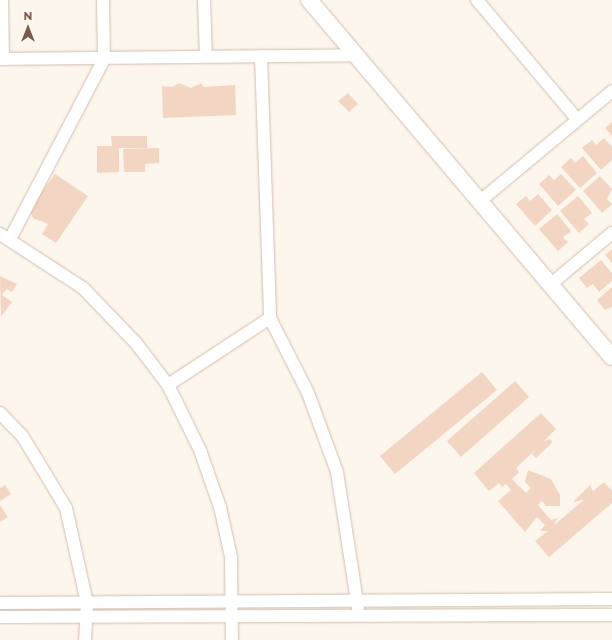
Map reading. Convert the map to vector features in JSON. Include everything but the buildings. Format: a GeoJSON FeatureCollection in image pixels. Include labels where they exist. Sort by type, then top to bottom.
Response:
{"type":"FeatureCollection","features":[{"type":"Feature","properties":{"kind":"main road"},"geometry":{"type":"LineString","coordinates":[[310,0],[479,202],[551,284],[612,357]]}},
{"type":"Feature","properties":{"kind":"street"},"geometry":{"type":"LineString","coordinates":[[2,0],[1,59],[356,55]]}},
{"type":"Feature","properties":{"kind":"street"},"geometry":{"type":"LineString","coordinates":[[103,0],[104,59],[5,237],[83,288],[136,343],[168,385],[200,450],[220,508],[231,557],[234,602],[232,640]]}},
{"type":"Feature","properties":{"kind":"street"},"geometry":{"type":"LineString","coordinates":[[204,0],[206,56]]}},
{"type":"Feature","properties":{"kind":"street"},"geometry":{"type":"LineString","coordinates":[[477,0],[577,119]]}},
{"type":"Feature","properties":{"kind":"street"},"geometry":{"type":"LineString","coordinates":[[261,56],[270,318],[308,393],[337,472],[358,601],[358,616]]}},
{"type":"Feature","properties":{"kind":"street"},"geometry":{"type":"LineString","coordinates":[[479,202],[612,91]]}},
{"type":"Feature","properties":{"kind":"street"},"geometry":{"type":"LineString","coordinates":[[551,284],[612,233]]}},
{"type":"Feature","properties":{"kind":"street"},"geometry":{"type":"LineString","coordinates":[[168,385],[270,318]]}},
{"type":"Feature","properties":{"kind":"street"},"geometry":{"type":"LineString","coordinates":[[0,413],[27,443],[66,508],[87,603],[85,640]]}},
{"type":"Feature","properties":{"kind":"street"},"geometry":{"type":"LineString","coordinates":[[0,603],[612,599]]}},
{"type":"Feature","properties":{"kind":"street"},"geometry":{"type":"LineString","coordinates":[[0,617],[87,618],[612,614]]}}]}
